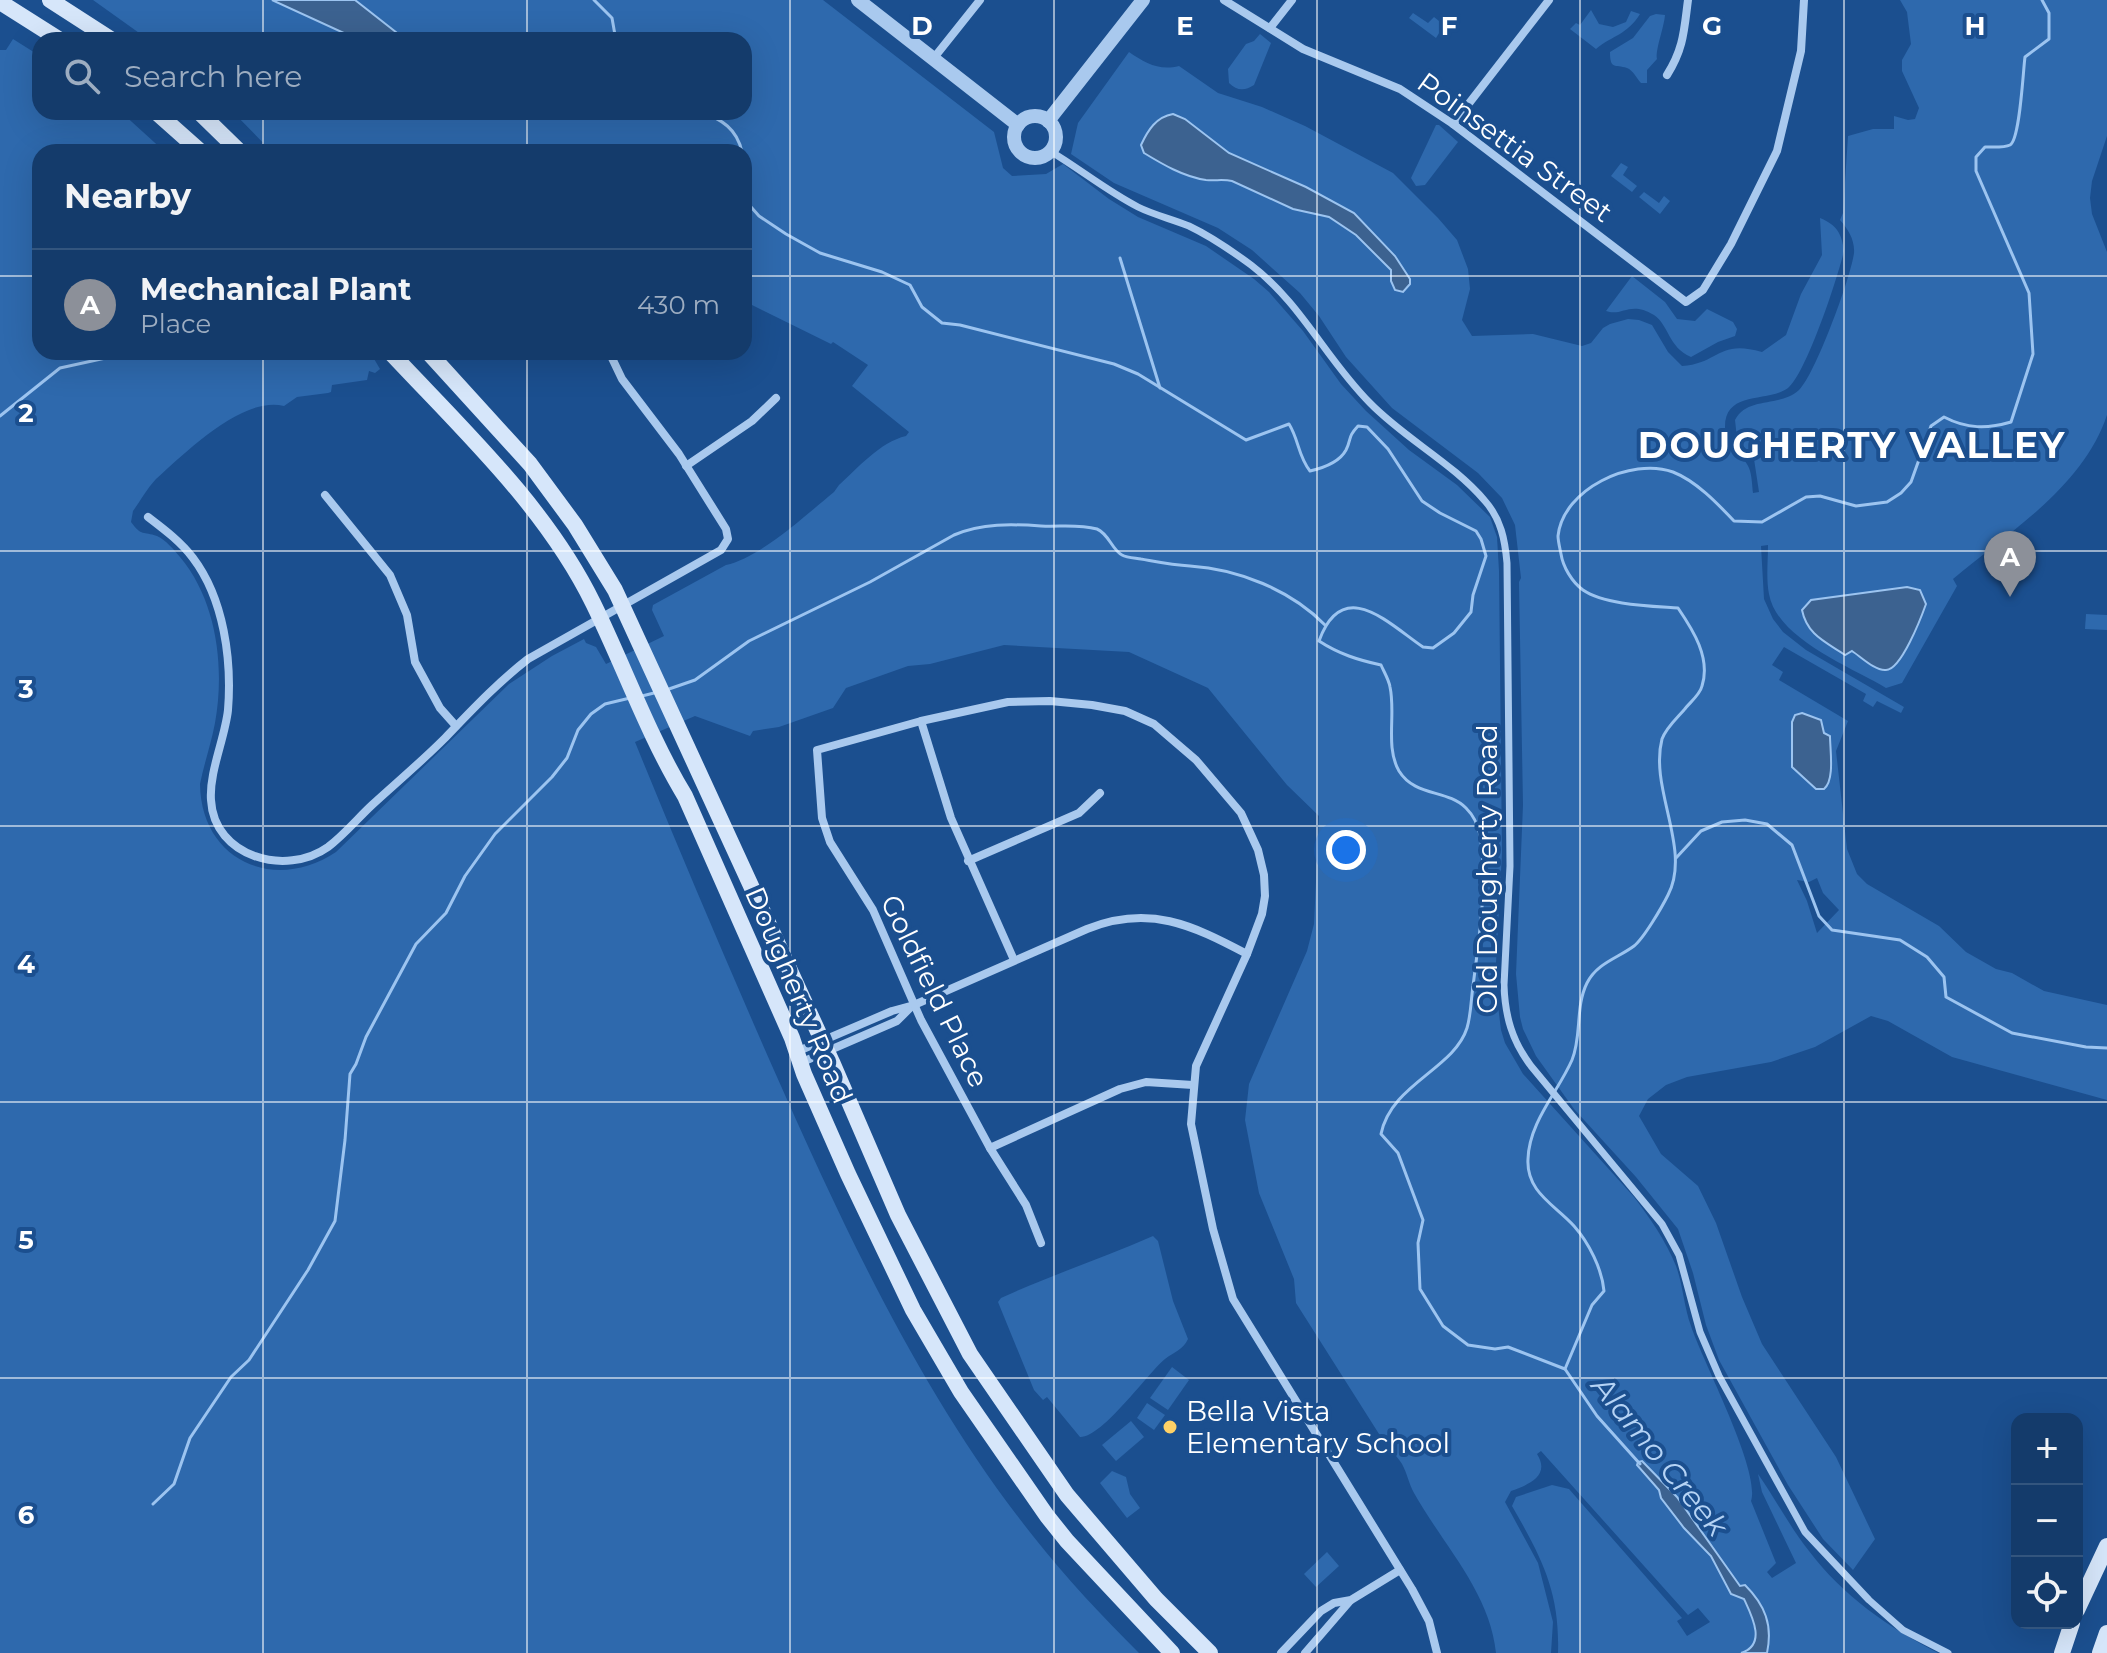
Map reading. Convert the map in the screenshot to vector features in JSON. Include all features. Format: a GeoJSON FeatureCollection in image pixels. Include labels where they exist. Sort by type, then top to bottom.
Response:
{"type":"FeatureCollection","features":[{"type":"Feature","properties":{"kind":"main road"},"geometry":{"type":"LineString","coordinates":[[50,0],[100,32]]}},
{"type":"Feature","properties":{"kind":"main road"},"geometry":{"type":"LineString","coordinates":[[0,2],[47,32]]}},
{"type":"Feature","properties":{"kind":"main road"},"geometry":{"type":"LineString","coordinates":[[165,120],[192,144]]}},
{"type":"Feature","properties":{"kind":"main road"},"geometry":{"type":"LineString","coordinates":[[207,120],[232,144]]}},
{"type":"Feature","properties":{"kind":"main road","name":"Dougherty Road"},"geometry":{"type":"LineString","coordinates":[[398,360],[515,485],[593,602],[668,768],[685,796],[879,1242],[913,1310],[961,1392],[1012,1468],[1067,1541],[1172,1653]]}},
{"type":"Feature","properties":{"kind":"main road","name":"Dougherty Road"},"geometry":{"type":"LineString","coordinates":[[435,360],[530,464],[575,525],[615,590],[898,1215],[970,1354],[1067,1495],[1156,1599],[1210,1653]]}},
{"type":"Feature","properties":{"kind":"main road"},"geometry":{"type":"LineString","coordinates":[[2083,1597],[2107,1546]]}},
{"type":"Feature","properties":{"kind":"main road"},"geometry":{"type":"LineString","coordinates":[[2062,1653],[2070,1629]]}},
{"type":"Feature","properties":{"kind":"main road"},"geometry":{"type":"LineString","coordinates":[[2100,1653],[2107,1633]]}},
{"type":"Feature","properties":{"kind":"street"},"geometry":{"type":"LineString","coordinates":[[858,0],[1018,125]]}},
{"type":"Feature","properties":{"kind":"street"},"geometry":{"type":"LineString","coordinates":[[933,59],[980,0]]}},
{"type":"Feature","properties":{"kind":"street"},"geometry":{"type":"LineString","coordinates":[[1048,121],[1143,0]]}},
{"type":"Feature","properties":{"kind":"street","name":"Poinsettia Street"},"geometry":{"type":"LineString","coordinates":[[1224,0],[1303,49],[1400,89],[1453,124],[1686,302],[1703,290],[1731,244],[1777,151],[1801,51],[1804,0]]}},
{"type":"Feature","properties":{"kind":"street"},"geometry":{"type":"LineString","coordinates":[[1270,28],[1292,0]]}},
{"type":"Feature","properties":{"kind":"street"},"geometry":{"type":"LineString","coordinates":[[1453,124],[1549,0]]}},
{"type":"Feature","properties":{"kind":"street"},"geometry":{"type":"LineString","coordinates":[[1667,75],[1679,55],[1688,0]]}},
{"type":"Feature","properties":{"kind":"street"},"geometry":{"type":"LineString","coordinates":[[1032,116],[1048,121],[1056,135],[1050,151],[1033,158],[1021,154],[1014,137],[1018,125],[1032,116]]}},
{"type":"Feature","properties":{"kind":"street","name":"Old Dougherty Road"},"geometry":{"type":"LineString","coordinates":[[1050,151],[1110,191],[1139,207],[1192,227],[1253,267],[1299,311],[1368,401],[1396,429],[1462,478],[1485,500],[1499,523],[1507,563],[1510,806],[1504,1005],[1515,1041],[1531,1066],[1656,1216],[1671,1239],[1685,1273],[1700,1332],[1719,1376],[1805,1532],[1869,1600],[1903,1630],[1948,1653]]}},
{"type":"Feature","properties":{"kind":"street"},"geometry":{"type":"LineString","coordinates":[[148,517],[195,560],[218,608],[226,653],[227,711],[211,798],[219,824],[229,839],[244,852],[261,859],[298,861],[320,851],[456,726],[501,680],[528,659],[721,550],[728,539],[720,518],[622,379],[613,360]]}},
{"type":"Feature","properties":{"kind":"street"},"geometry":{"type":"LineString","coordinates":[[686,466],[752,421],[776,398]]}},
{"type":"Feature","properties":{"kind":"street"},"geometry":{"type":"LineString","coordinates":[[325,495],[390,575],[407,615],[415,662],[440,708],[456,726]]}},
{"type":"Feature","properties":{"kind":"street"},"geometry":{"type":"LineString","coordinates":[[1014,960],[968,861],[940,786],[921,721],[1008,702],[1050,701],[1125,711],[1154,724],[1196,760],[1241,813],[1249,825],[1264,875],[1262,914],[1247,954],[1204,1045],[1193,1085],[1191,1124],[1200,1176],[1226,1278],[1233,1299],[1429,1621],[1437,1653]]}},
{"type":"Feature","properties":{"kind":"street","name":"Goldfield Place"},"geometry":{"type":"LineString","coordinates":[[921,721],[817,750],[822,818],[830,842],[873,910],[914,1005],[990,1148],[1026,1205],[1041,1243]]}},
{"type":"Feature","properties":{"kind":"street"},"geometry":{"type":"LineString","coordinates":[[968,861],[1079,813],[1100,793]]}},
{"type":"Feature","properties":{"kind":"street"},"geometry":{"type":"LineString","coordinates":[[798,1058],[897,1021],[914,1005],[1100,924],[1140,917],[1165,919],[1199,930],[1247,954]]}},
{"type":"Feature","properties":{"kind":"street"},"geometry":{"type":"LineString","coordinates":[[990,1148],[1120,1089],[1146,1082],[1193,1085]]}},
{"type":"Feature","properties":{"kind":"street"},"geometry":{"type":"LineString","coordinates":[[1305,1653],[1351,1600],[1400,1570]]}},
{"type":"Feature","properties":{"kind":"street"},"geometry":{"type":"LineString","coordinates":[[1281,1653],[1321,1611],[1334,1603],[1351,1600]]}},
{"type":"Feature","properties":{"kind":"shaded area"},"geometry":{"type":"Polygon","coordinates":[[[93,0],[823,0],[994,132],[1003,168],[1012,176],[1046,174],[1063,164],[1138,217],[1206,246],[1269,292],[1366,411],[1409,450],[1457,485],[1490,517],[1497,537],[1502,853],[1495,981],[1505,1043],[1523,1074],[1634,1197],[1672,1257],[1691,1326],[1747,1466],[1752,1486],[1751,1501],[1776,1563],[1767,1572],[1772,1578],[1796,1563],[1762,1492],[1758,1474],[1802,1542],[1836,1582],[1884,1621],[1938,1653],[1767,1653],[1768,1624],[1758,1600],[1745,1585],[1740,1586],[1677,1497],[1641,1461],[1661,1498],[1711,1556],[1731,1594],[1743,1599],[1753,1621],[1754,1645],[1741,1653],[1558,1653],[1556,1612],[1547,1576],[1512,1506],[1516,1497],[1552,1485],[1569,1489],[1682,1618],[1677,1621],[1687,1636],[1710,1622],[1698,1608],[1688,1615],[1541,1451],[1537,1454],[1541,1462],[1539,1474],[1511,1491],[1505,1502],[1538,1563],[1553,1622],[1551,1653],[1496,1653],[1492,1631],[1475,1589],[1414,1493],[1402,1464],[1386,1445],[1296,1303],[1294,1279],[1259,1193],[1245,1120],[1249,1084],[1307,951],[1314,924],[1319,816],[1287,785],[1208,688],[1129,652],[1004,645],[930,664],[908,666],[846,688],[833,708],[779,727],[753,731],[750,736],[695,716],[635,742],[777,1077],[860,1256],[923,1373],[994,1484],[1033,1536],[1139,1653],[0,1653],[0,50],[6,50],[13,39],[32,51],[32,120],[130,120],[156,144],[32,144],[32,360],[375,360],[380,369],[375,373],[369,371],[367,380],[332,385],[328,393],[297,397],[284,406],[268,405],[251,409],[233,418],[198,442],[156,479],[133,511],[131,522],[138,530],[160,538],[180,557],[193,575],[210,614],[218,658],[218,702],[200,784],[204,811],[213,833],[227,850],[246,862],[266,869],[289,870],[313,864],[336,852],[509,684],[584,639],[596,647],[606,664],[664,636],[652,610],[653,605],[768,545],[834,492],[870,456],[909,432],[852,386],[868,365],[833,342],[831,344],[752,305],[752,144],[264,144],[241,120],[752,120],[752,32],[138,32],[93,0]]]}},
{"type":"Feature","properties":{"kind":"shaded area"},"geometry":{"type":"Polygon","coordinates":[[[272,0],[355,0],[396,32],[342,32],[272,0]]]}},
{"type":"Feature","properties":{"kind":"shaded area"},"geometry":{"type":"Polygon","coordinates":[[[1900,0],[2107,0],[2107,136],[2092,181],[2090,198],[2092,214],[2107,252],[2107,415],[2096,441],[2062,486],[2020,525],[1953,579],[1957,586],[1902,683],[1886,688],[1817,650],[1786,625],[1775,610],[1769,594],[1768,545],[1761,546],[1764,599],[1783,632],[1806,650],[1904,707],[1901,713],[1877,701],[1873,707],[1863,701],[1866,694],[1784,647],[1772,665],[1783,672],[1779,680],[1848,721],[1836,751],[1847,849],[1857,874],[1867,884],[1939,926],[1966,952],[1996,969],[2012,973],[2044,991],[2107,1005],[2107,1100],[1952,1057],[1888,1021],[1871,1016],[1815,1047],[1771,1062],[1687,1077],[1666,1085],[1648,1099],[1639,1116],[1661,1154],[1698,1186],[1716,1223],[1762,1344],[1836,1457],[1875,1539],[1853,1570],[1823,1539],[1788,1485],[1719,1360],[1678,1229],[1574,1109],[1536,1056],[1523,1029],[1516,974],[1523,805],[1521,578],[1515,525],[1502,498],[1478,473],[1392,408],[1346,357],[1300,293],[1252,250],[1218,228],[1114,183],[1071,154],[1078,123],[1129,52],[1152,65],[1179,66],[1218,93],[1262,107],[1305,126],[1393,173],[1457,240],[1468,269],[1470,289],[1462,320],[1472,336],[1533,334],[1582,346],[1591,343],[1610,324],[1628,319],[1639,320],[1652,325],[1668,352],[1682,366],[1736,348],[1762,352],[1786,335],[1801,294],[1822,255],[1820,218],[1838,231],[1844,251],[1804,364],[1788,388],[1740,402],[1727,415],[1725,427],[1728,439],[1747,463],[1753,493],[1759,492],[1754,459],[1737,438],[1735,420],[1748,408],[1782,399],[1799,390],[1823,346],[1854,253],[1850,235],[1840,220],[1848,136],[1873,129],[1894,129],[1894,116],[1915,119],[1919,108],[1902,71],[1902,60],[1911,44],[1907,12],[1900,0]],[[1185,119],[1152,125],[1144,138],[1144,153],[1190,176],[1232,181],[1293,209],[1328,217],[1356,235],[1391,270],[1391,277],[1410,279],[1395,256],[1354,213],[1306,187],[1229,153],[1185,119]],[[1817,878],[1809,882],[1797,880],[1817,933],[1839,910],[1823,893],[1817,878]]]}},
{"type":"Feature","properties":{"kind":"shaded area"},"geometry":{"type":"Polygon","coordinates":[[[1591,10],[1599,24],[1613,27],[1626,22],[1631,11],[1640,14],[1625,31],[1596,49],[1570,29],[1576,23],[1580,25],[1591,10]]]}},
{"type":"Feature","properties":{"kind":"shaded area"},"geometry":{"type":"Polygon","coordinates":[[[1413,13],[1428,23],[1434,17],[1439,21],[1441,30],[1436,38],[1409,18],[1413,13]]]}},
{"type":"Feature","properties":{"kind":"shaded area"},"geometry":{"type":"Polygon","coordinates":[[[1665,15],[1657,59],[1647,70],[1647,83],[1641,83],[1629,69],[1612,64],[1610,52],[1633,38],[1650,16],[1665,15]]]}},
{"type":"Feature","properties":{"kind":"shaded area"},"geometry":{"type":"Polygon","coordinates":[[[1260,34],[1271,43],[1254,85],[1235,88],[1229,83],[1228,69],[1246,44],[1260,34]]]}},
{"type":"Feature","properties":{"kind":"shaded area"},"geometry":{"type":"Polygon","coordinates":[[[1173,114],[1185,119],[1229,153],[1306,187],[1354,213],[1395,256],[1410,284],[1403,292],[1395,290],[1391,270],[1356,235],[1329,217],[1293,209],[1232,181],[1190,176],[1144,153],[1141,145],[1150,129],[1157,121],[1173,114]]]}},
{"type":"Feature","properties":{"kind":"shaded area"},"geometry":{"type":"Polygon","coordinates":[[[1436,125],[1458,142],[1425,185],[1416,186],[1411,178],[1436,125]]]}},
{"type":"Feature","properties":{"kind":"shaded area"},"geometry":{"type":"Polygon","coordinates":[[[1621,163],[1628,167],[1623,175],[1637,186],[1632,192],[1611,176],[1621,163]]]}},
{"type":"Feature","properties":{"kind":"shaded area"},"geometry":{"type":"Polygon","coordinates":[[[1644,192],[1659,203],[1664,196],[1670,201],[1660,214],[1639,197],[1644,192]]]}},
{"type":"Feature","properties":{"kind":"shaded area"},"geometry":{"type":"Polygon","coordinates":[[[1632,276],[1665,302],[1677,319],[1695,321],[1707,309],[1733,322],[1737,329],[1735,336],[1691,357],[1678,348],[1654,315],[1639,309],[1606,311],[1632,276]]]}},
{"type":"Feature","properties":{"kind":"shaded area"},"geometry":{"type":"Polygon","coordinates":[[[1907,587],[1920,590],[1926,604],[1904,653],[1892,668],[1886,670],[1873,666],[1852,651],[1845,655],[1824,642],[1808,626],[1802,610],[1811,600],[1907,587]]]}},
{"type":"Feature","properties":{"kind":"shaded area"},"geometry":{"type":"Polygon","coordinates":[[[2086,614],[2107,615],[2107,630],[2085,629],[2086,614]]]}},
{"type":"Feature","properties":{"kind":"shaded area"},"geometry":{"type":"Polygon","coordinates":[[[1802,713],[1821,720],[1824,733],[1830,736],[1831,772],[1824,789],[1816,789],[1792,767],[1792,722],[1795,715],[1802,713]]]}},
{"type":"Feature","properties":{"kind":"shaded area"},"geometry":{"type":"Polygon","coordinates":[[[1153,1236],[1158,1241],[1173,1301],[1188,1339],[1157,1367],[1112,1417],[1089,1435],[1080,1437],[1047,1397],[1043,1400],[1034,1390],[998,1302],[1001,1298],[1153,1236]]]}},
{"type":"Feature","properties":{"kind":"shaded area"},"geometry":{"type":"Polygon","coordinates":[[[1172,1367],[1189,1380],[1168,1410],[1150,1398],[1172,1367]]]}},
{"type":"Feature","properties":{"kind":"shaded area"},"geometry":{"type":"Polygon","coordinates":[[[1147,1403],[1165,1415],[1154,1430],[1137,1418],[1147,1403]]]}},
{"type":"Feature","properties":{"kind":"shaded area"},"geometry":{"type":"Polygon","coordinates":[[[1131,1421],[1144,1437],[1116,1461],[1102,1445],[1131,1421]]]}},
{"type":"Feature","properties":{"kind":"shaded area"},"geometry":{"type":"Polygon","coordinates":[[[1642,1461],[1677,1497],[1740,1586],[1745,1585],[1758,1600],[1768,1624],[1767,1653],[1741,1653],[1754,1644],[1755,1637],[1753,1621],[1744,1599],[1731,1594],[1711,1556],[1684,1528],[1661,1498],[1659,1490],[1637,1465],[1642,1461]]]}},
{"type":"Feature","properties":{"kind":"shaded area"},"geometry":{"type":"Polygon","coordinates":[[[1112,1471],[1126,1477],[1130,1494],[1140,1508],[1127,1518],[1100,1483],[1112,1471]]]}},
{"type":"Feature","properties":{"kind":"shaded area"},"geometry":{"type":"Polygon","coordinates":[[[1327,1552],[1339,1566],[1316,1587],[1304,1574],[1327,1552]]]}},
{"type":"Feature","properties":{"kind":"waterway"},"geometry":{"type":"LineString","coordinates":[[594,0],[612,18],[614,32]]}},
{"type":"Feature","properties":{"kind":"waterway","name":"Alamo Creek"},"geometry":{"type":"LineString","coordinates":[[1640,1464],[1597,1416],[1565,1369],[1592,1305],[1604,1291],[1603,1283],[1590,1248],[1580,1233],[1537,1189],[1528,1159],[1533,1132],[1572,1060],[1587,983],[1602,966],[1638,942],[1668,895],[1674,877],[1675,858],[1661,778],[1662,739],[1699,693],[1704,665],[1695,635],[1678,608],[1616,602],[1583,590],[1566,569],[1558,536],[1572,504],[1586,491],[1619,473],[1638,469],[1656,469],[1682,476],[1706,493],[1734,521],[1762,522],[1806,497],[1820,496],[1856,506],[1887,502],[1911,482],[1931,426],[1944,417],[1977,427],[2011,422],[2033,354],[2029,293],[1976,171],[1976,157],[1985,147],[2007,146],[2013,140],[2019,119],[2025,57],[2049,39],[2049,13],[2042,0]]}},
{"type":"Feature","properties":{"kind":"waterway"},"geometry":{"type":"LineString","coordinates":[[718,120],[727,126],[740,144]]}},
{"type":"Feature","properties":{"kind":"waterway"},"geometry":{"type":"LineString","coordinates":[[752,208],[786,234],[820,253],[882,272],[910,285],[922,307],[942,323],[1114,364],[1138,374],[1246,440],[1289,424],[1310,471],[1335,462],[1346,450],[1358,426],[1367,427],[1388,449],[1422,501],[1476,531],[1486,556],[1473,595],[1471,612],[1454,633],[1433,648],[1423,647],[1381,618],[1353,608],[1341,611],[1329,621],[1319,641],[1349,656],[1381,665],[1390,687],[1393,752],[1399,771],[1414,785],[1450,798],[1466,808],[1475,820],[1480,835],[1482,910],[1467,1028],[1449,1055],[1397,1102],[1381,1134],[1398,1153],[1423,1220],[1418,1243],[1420,1289],[1443,1326],[1468,1345],[1495,1349],[1508,1347],[1565,1369]]}},
{"type":"Feature","properties":{"kind":"waterway"},"geometry":{"type":"LineString","coordinates":[[1120,258],[1160,388]]}},
{"type":"Feature","properties":{"kind":"waterway"},"geometry":{"type":"LineString","coordinates":[[0,416],[60,368],[96,360]]}},
{"type":"Feature","properties":{"kind":"waterway"},"geometry":{"type":"LineString","coordinates":[[669,689],[695,680],[749,641],[870,582],[954,535],[997,525],[1097,529],[1124,556],[1208,568],[1245,577],[1296,601],[1325,625]]}},
{"type":"Feature","properties":{"kind":"waterway"},"geometry":{"type":"LineString","coordinates":[[642,696],[658,692]]}},
{"type":"Feature","properties":{"kind":"waterway"},"geometry":{"type":"LineString","coordinates":[[153,1504],[174,1484],[190,1438],[231,1377],[249,1360],[308,1270],[335,1221],[350,1074],[366,1037],[416,944],[446,913],[465,876],[495,834],[567,758],[578,730],[591,714],[605,704],[630,698]]}},
{"type":"Feature","properties":{"kind":"waterway"},"geometry":{"type":"LineString","coordinates":[[1676,858],[1701,831],[1722,822],[1745,820],[1767,824],[1792,845],[1819,916],[1832,930],[1900,940],[1927,957],[1944,977],[1946,997],[2012,1033],[2107,1048]]}},
{"type":"Feature","properties":{"kind":"place","name":"Mechanical Plant"},"geometry":{"type":"Point","coordinates":[2010,597]}},
{"type":"Feature","properties":{"kind":"place","name":"Bella Vista Elementary School"},"geometry":{"type":"Point","coordinates":[1170,1427]}},
{"type":"Feature","properties":{"kind":"district","name":"DOUGHERTY VALLEY"},"geometry":{"type":"Point","coordinates":[1852,445]}}]}
